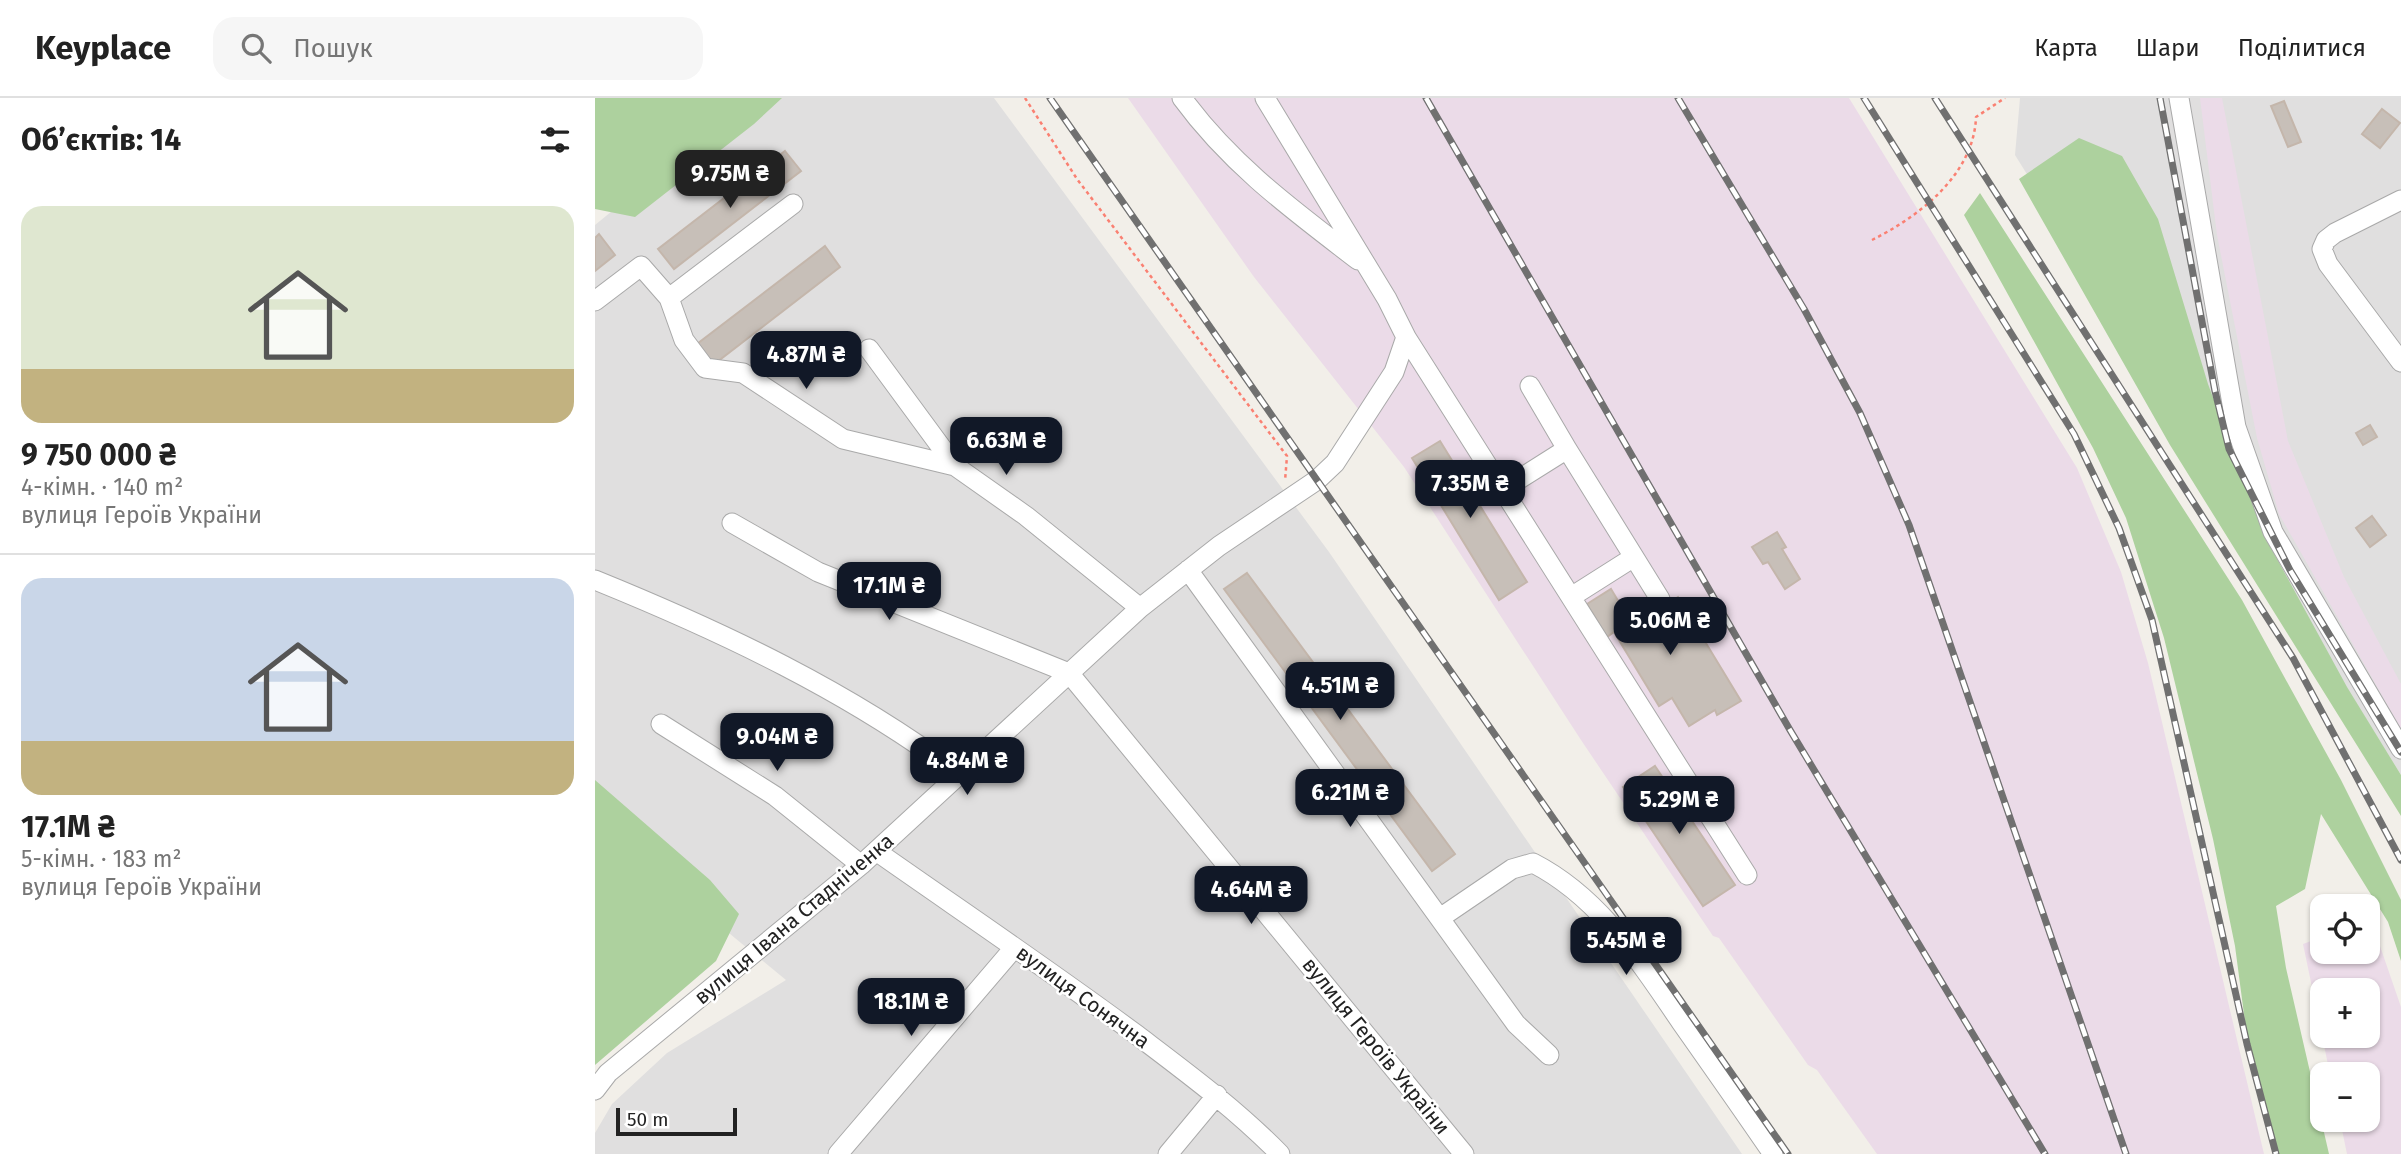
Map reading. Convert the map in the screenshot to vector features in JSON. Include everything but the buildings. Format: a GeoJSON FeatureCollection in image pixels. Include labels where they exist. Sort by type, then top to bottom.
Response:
{"type":"FeatureCollection","features":[{"type":"Feature","properties":{"kind":"street"},"geometry":{"type":"LineString","coordinates":[[1182,98],[1201,124],[1263,188],[1368,268]]}},
{"type":"Feature","properties":{"kind":"street"},"geometry":{"type":"LineString","coordinates":[[1265,98],[1368,268],[1406,337],[1747,875]]}},
{"type":"Feature","properties":{"kind":"street"},"geometry":{"type":"LineString","coordinates":[[2179,98],[2236,427],[2273,532],[2401,748]]}},
{"type":"Feature","properties":{"kind":"street"},"geometry":{"type":"LineString","coordinates":[[2401,200],[2335,233],[2326,240],[2322,249],[2328,264],[2401,362]]}},
{"type":"Feature","properties":{"kind":"street"},"geometry":{"type":"LineString","coordinates":[[670,299],[793,204]]}},
{"type":"Feature","properties":{"kind":"street"},"geometry":{"type":"LineString","coordinates":[[595,301],[641,266],[670,299],[684,340],[705,368],[743,373],[843,439],[955,466]]}},
{"type":"Feature","properties":{"kind":"street","name":"вулиця Івана Стадніченка"},"geometry":{"type":"LineString","coordinates":[[595,1090],[608,1073],[861,865],[1140,608],[1188,570],[1317,480],[1335,463],[1394,372],[1406,337]]}},
{"type":"Feature","properties":{"kind":"street"},"geometry":{"type":"LineString","coordinates":[[869,349],[955,466],[1026,516],[1140,608]]}},
{"type":"Feature","properties":{"kind":"street"},"geometry":{"type":"LineString","coordinates":[[1530,386],[1660,600]]}},
{"type":"Feature","properties":{"kind":"street"},"geometry":{"type":"LineString","coordinates":[[1502,490],[1567,449]]}},
{"type":"Feature","properties":{"kind":"street","name":"вулиця Героїв України"},"geometry":{"type":"LineString","coordinates":[[732,523],[818,572],[1069,673],[1464,1154]]}},
{"type":"Feature","properties":{"kind":"street"},"geometry":{"type":"LineString","coordinates":[[1571,597],[1634,557]]}},
{"type":"Feature","properties":{"kind":"street"},"geometry":{"type":"LineString","coordinates":[[1188,570],[1516,1024],[1549,1055]]}},
{"type":"Feature","properties":{"kind":"street"},"geometry":{"type":"LineString","coordinates":[[595,580],[679,614],[870,711],[961,775]]}},
{"type":"Feature","properties":{"kind":"street"},"geometry":{"type":"LineString","coordinates":[[661,724],[775,796],[861,865]]}},
{"type":"Feature","properties":{"kind":"street","name":"вулиця Сонячна"},"geometry":{"type":"LineString","coordinates":[[876,851],[1217,1095],[1240,1113],[1280,1154]]}},
{"type":"Feature","properties":{"kind":"street"},"geometry":{"type":"LineString","coordinates":[[1440,918],[1512,869],[1533,863],[1546,870],[1580,895],[1618,931],[1773,1154]]}},
{"type":"Feature","properties":{"kind":"street"},"geometry":{"type":"LineString","coordinates":[[838,1154],[1014,948]]}},
{"type":"Feature","properties":{"kind":"street"},"geometry":{"type":"LineString","coordinates":[[1168,1154],[1217,1095]]}},
{"type":"Feature","properties":{"kind":"path"},"geometry":{"type":"LineString","coordinates":[[1025,98],[1077,179],[1287,456],[1283,502]]}},
{"type":"Feature","properties":{"kind":"path"},"geometry":{"type":"LineString","coordinates":[[1872,240],[1904,224],[1939,191],[1969,157],[1976,117],[2005,98]]}},
{"type":"Feature","properties":{"kind":"shaded area"},"geometry":{"type":"Polygon","coordinates":[[[750,98],[994,98],[1329,552],[1742,1154],[595,1154],[595,1133],[612,1104],[667,1053],[786,980],[718,924],[595,810],[595,225],[750,98]]]}},
{"type":"Feature","properties":{"kind":"shaded area"},"geometry":{"type":"Polygon","coordinates":[[[1128,98],[1849,98],[2077,468],[2121,572],[2148,663],[2264,1154],[1877,1154],[1817,1070],[1808,1065],[1719,938],[1713,936],[1581,740],[1404,467],[1254,277],[1128,98]]]}},
{"type":"Feature","properties":{"kind":"shaded area"},"geometry":{"type":"Polygon","coordinates":[[[2020,98],[2401,98],[2401,775],[2015,155],[2020,98]]]}},
{"type":"Feature","properties":{"kind":"shaded area"},"geometry":{"type":"Polygon","coordinates":[[[2200,98],[2222,98],[2288,441],[2344,577],[2401,684],[2401,729],[2279,514],[2257,438],[2217,235],[2200,98]]]}},
{"type":"Feature","properties":{"kind":"shaded area"},"geometry":{"type":"Polygon","coordinates":[[[2310,941],[2310,964],[2380,964],[2380,946],[2401,1007],[2401,1154],[2347,1154],[2342,1132],[2380,1132],[2380,1062],[2327,1062],[2325,1048],[2380,1048],[2380,978],[2310,978],[2303,944],[2310,941]]]}},
{"type":"Feature","properties":{"kind":"green space"},"geometry":{"type":"Polygon","coordinates":[[[595,98],[782,98],[754,124],[635,217],[595,209],[595,98]]]}},
{"type":"Feature","properties":{"kind":"green space"},"geometry":{"type":"Polygon","coordinates":[[[2079,138],[2122,156],[2158,219],[2208,384],[2264,535],[2347,687],[2401,775],[2401,816],[2170,445],[2019,179],[2079,138]]]}},
{"type":"Feature","properties":{"kind":"green space"},"geometry":{"type":"Polygon","coordinates":[[[1980,193],[2242,600],[2341,780],[2401,900],[2401,961],[2388,922],[2380,909],[2380,894],[2371,894],[2321,814],[2305,889],[2276,906],[2286,968],[2310,1072],[2310,1132],[2324,1132],[2329,1154],[2276,1154],[2249,1052],[2235,946],[2213,839],[2164,638],[2126,518],[2093,448],[1964,215],[1980,193]]]}},
{"type":"Feature","properties":{"kind":"green space"},"geometry":{"type":"Polygon","coordinates":[[[595,780],[710,880],[739,914],[716,961],[595,1065],[595,780]]]}},
{"type":"Feature","properties":{"kind":"railway"},"geometry":{"type":"LineString","coordinates":[[1050,98],[1788,1154]]}},
{"type":"Feature","properties":{"kind":"railway"},"geometry":{"type":"LineString","coordinates":[[1426,98],[1790,730],[2045,1154]]}},
{"type":"Feature","properties":{"kind":"railway"},"geometry":{"type":"LineString","coordinates":[[1678,98],[1804,309],[1860,413],[1909,525],[2126,1154]]}},
{"type":"Feature","properties":{"kind":"railway"},"geometry":{"type":"LineString","coordinates":[[1864,98],[2074,434],[2119,528],[2152,620],[2247,1044],[2276,1154]]}},
{"type":"Feature","properties":{"kind":"railway"},"geometry":{"type":"LineString","coordinates":[[1935,98],[2293,658],[2401,860]]}},
{"type":"Feature","properties":{"kind":"railway"},"geometry":{"type":"LineString","coordinates":[[2160,98],[2215,391],[2229,449],[2290,570],[2401,752]]}}]}
